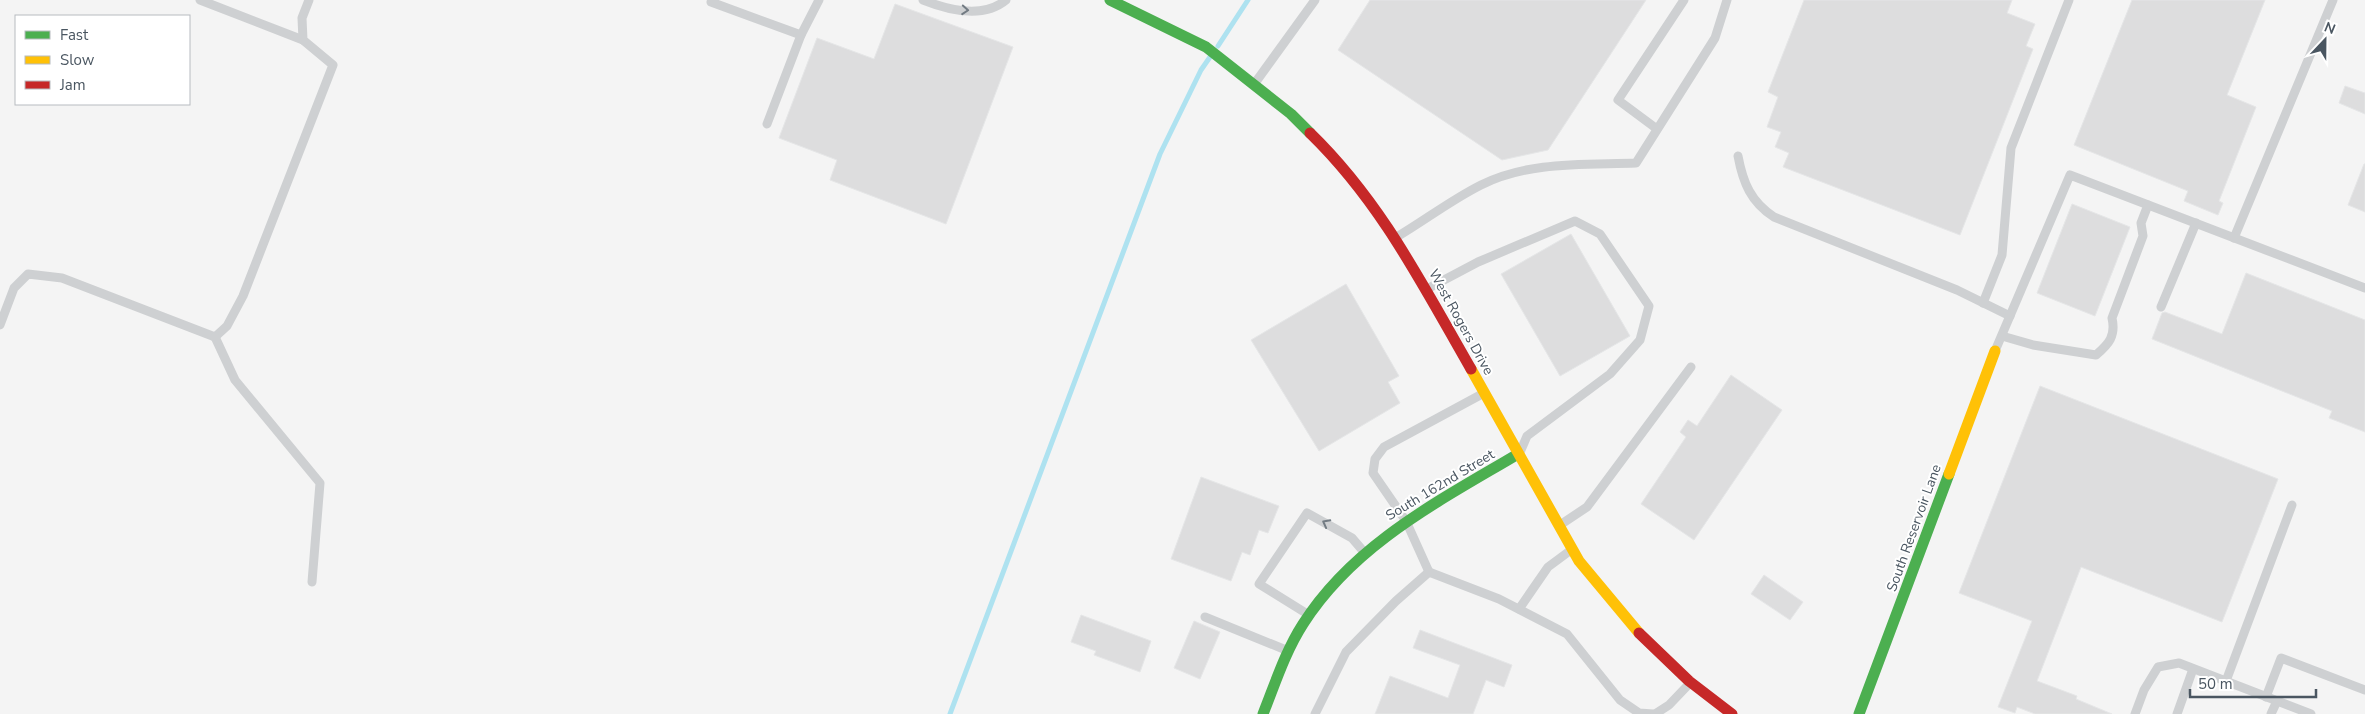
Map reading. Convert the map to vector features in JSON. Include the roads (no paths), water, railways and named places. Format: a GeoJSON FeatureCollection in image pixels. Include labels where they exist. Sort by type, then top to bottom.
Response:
{"type":"FeatureCollection","features":[{"type":"Feature","properties":{"kind":"street","name":"West Rogers Drive"},"geometry":{"type":"LineString","coordinates":[[1110,0],[1128,3],[1206,47],[1305,127],[1340,162],[1376,208],[1395,238],[1572,550],[1606,597],[1636,630],[1690,682],[1732,714]]}},
{"type":"Feature","properties":{"kind":"street","name":"South Reservoir Lane"},"geometry":{"type":"LineString","coordinates":[[1859,714],[1995,351]]}},
{"type":"Feature","properties":{"kind":"street","name":"South 162nd Street"},"geometry":{"type":"LineString","coordinates":[[1263,714],[1289,651],[1309,615],[1339,576],[1365,552],[1406,521],[1518,454]]}},
{"type":"Feature","properties":{"kind":"lane"},"geometry":{"type":"LineString","coordinates":[[200,0],[303,40],[333,65],[243,296],[227,326],[215,338]]}},
{"type":"Feature","properties":{"kind":"lane"},"geometry":{"type":"LineString","coordinates":[[303,40],[302,18],[309,0]]}},
{"type":"Feature","properties":{"kind":"lane"},"geometry":{"type":"LineString","coordinates":[[767,124],[801,35],[819,0]]}},
{"type":"Feature","properties":{"kind":"lane"},"geometry":{"type":"LineString","coordinates":[[923,0],[944,9],[977,11],[997,7],[1006,0]]}},
{"type":"Feature","properties":{"kind":"lane"},"geometry":{"type":"LineString","coordinates":[[1254,85],[1315,0]]}},
{"type":"Feature","properties":{"kind":"lane"},"geometry":{"type":"LineString","coordinates":[[1657,129],[1618,100],[1684,0]]}},
{"type":"Feature","properties":{"kind":"lane"},"geometry":{"type":"LineString","coordinates":[[1395,238],[1461,196],[1496,179],[1537,169],[1574,164],[1636,162],[1715,38],[1727,0]]}},
{"type":"Feature","properties":{"kind":"lane"},"geometry":{"type":"LineString","coordinates":[[1983,303],[2002,255],[2011,148],[2069,0]]}},
{"type":"Feature","properties":{"kind":"lane"},"geometry":{"type":"LineString","coordinates":[[2234,238],[2333,0]]}},
{"type":"Feature","properties":{"kind":"lane"},"geometry":{"type":"LineString","coordinates":[[711,2],[801,35]]}},
{"type":"Feature","properties":{"kind":"lane"},"geometry":{"type":"LineString","coordinates":[[1738,156],[1745,185],[1762,209],[1774,217],[1957,290],[2010,316]]}},
{"type":"Feature","properties":{"kind":"lane"},"geometry":{"type":"LineString","coordinates":[[1995,351],[2070,175],[2365,288]]}},
{"type":"Feature","properties":{"kind":"lane"},"geometry":{"type":"LineString","coordinates":[[2002,336],[2033,345],[2096,355],[2109,345],[2115,330],[2112,318],[2143,236],[2141,223],[2148,205]]}},
{"type":"Feature","properties":{"kind":"lane"},"geometry":{"type":"LineString","coordinates":[[1426,290],[1478,262],[1575,221],[1600,234],[1649,306],[1640,340],[1610,374],[1527,436],[1518,454]]}},
{"type":"Feature","properties":{"kind":"lane"},"geometry":{"type":"LineString","coordinates":[[2161,307],[2196,223]]}},
{"type":"Feature","properties":{"kind":"lane"},"geometry":{"type":"LineString","coordinates":[[0,325],[14,288],[28,274],[62,278],[215,338],[235,380],[320,483],[312,582]]}},
{"type":"Feature","properties":{"kind":"lane"},"geometry":{"type":"LineString","coordinates":[[1558,527],[1587,507],[1691,367]]}},
{"type":"Feature","properties":{"kind":"lane"},"geometry":{"type":"LineString","coordinates":[[1484,393],[1384,447],[1375,459],[1373,473],[1406,521],[1429,572],[1519,609],[1567,634],[1620,700],[1640,713],[1654,714],[1669,705],[1690,682]]}},
{"type":"Feature","properties":{"kind":"lane"},"geometry":{"type":"LineString","coordinates":[[2226,681],[2292,505]]}},
{"type":"Feature","properties":{"kind":"lane"},"geometry":{"type":"LineString","coordinates":[[1309,615],[1258,584],[1307,513],[1352,538],[1365,552]]}},
{"type":"Feature","properties":{"kind":"lane"},"geometry":{"type":"LineString","coordinates":[[1519,609],[1548,566],[1572,550]]}},
{"type":"Feature","properties":{"kind":"lane"},"geometry":{"type":"LineString","coordinates":[[1315,714],[1346,652],[1396,601],[1429,572]]}},
{"type":"Feature","properties":{"kind":"lane"},"geometry":{"type":"LineString","coordinates":[[1205,617],[1289,651]]}},
{"type":"Feature","properties":{"kind":"lane"},"geometry":{"type":"LineString","coordinates":[[2266,697],[2281,658],[2365,690]]}},
{"type":"Feature","properties":{"kind":"lane"},"geometry":{"type":"LineString","coordinates":[[2135,714],[2144,690],[2158,667],[2179,663],[2310,714]]}},
{"type":"Feature","properties":{"kind":"lane"},"geometry":{"type":"LineString","coordinates":[[2177,714],[2193,669]]}},
{"type":"Feature","properties":{"kind":"lane"},"geometry":{"type":"LineString","coordinates":[[2272,714],[2277,701]]}},
{"type":"Feature","properties":{"kind":"waterway"},"geometry":{"type":"LineString","coordinates":[[1218,46],[1248,0]]}},
{"type":"Feature","properties":{"kind":"waterway"},"geometry":{"type":"LineString","coordinates":[[950,714],[1160,154],[1201,70],[1210,57]]}}]}
